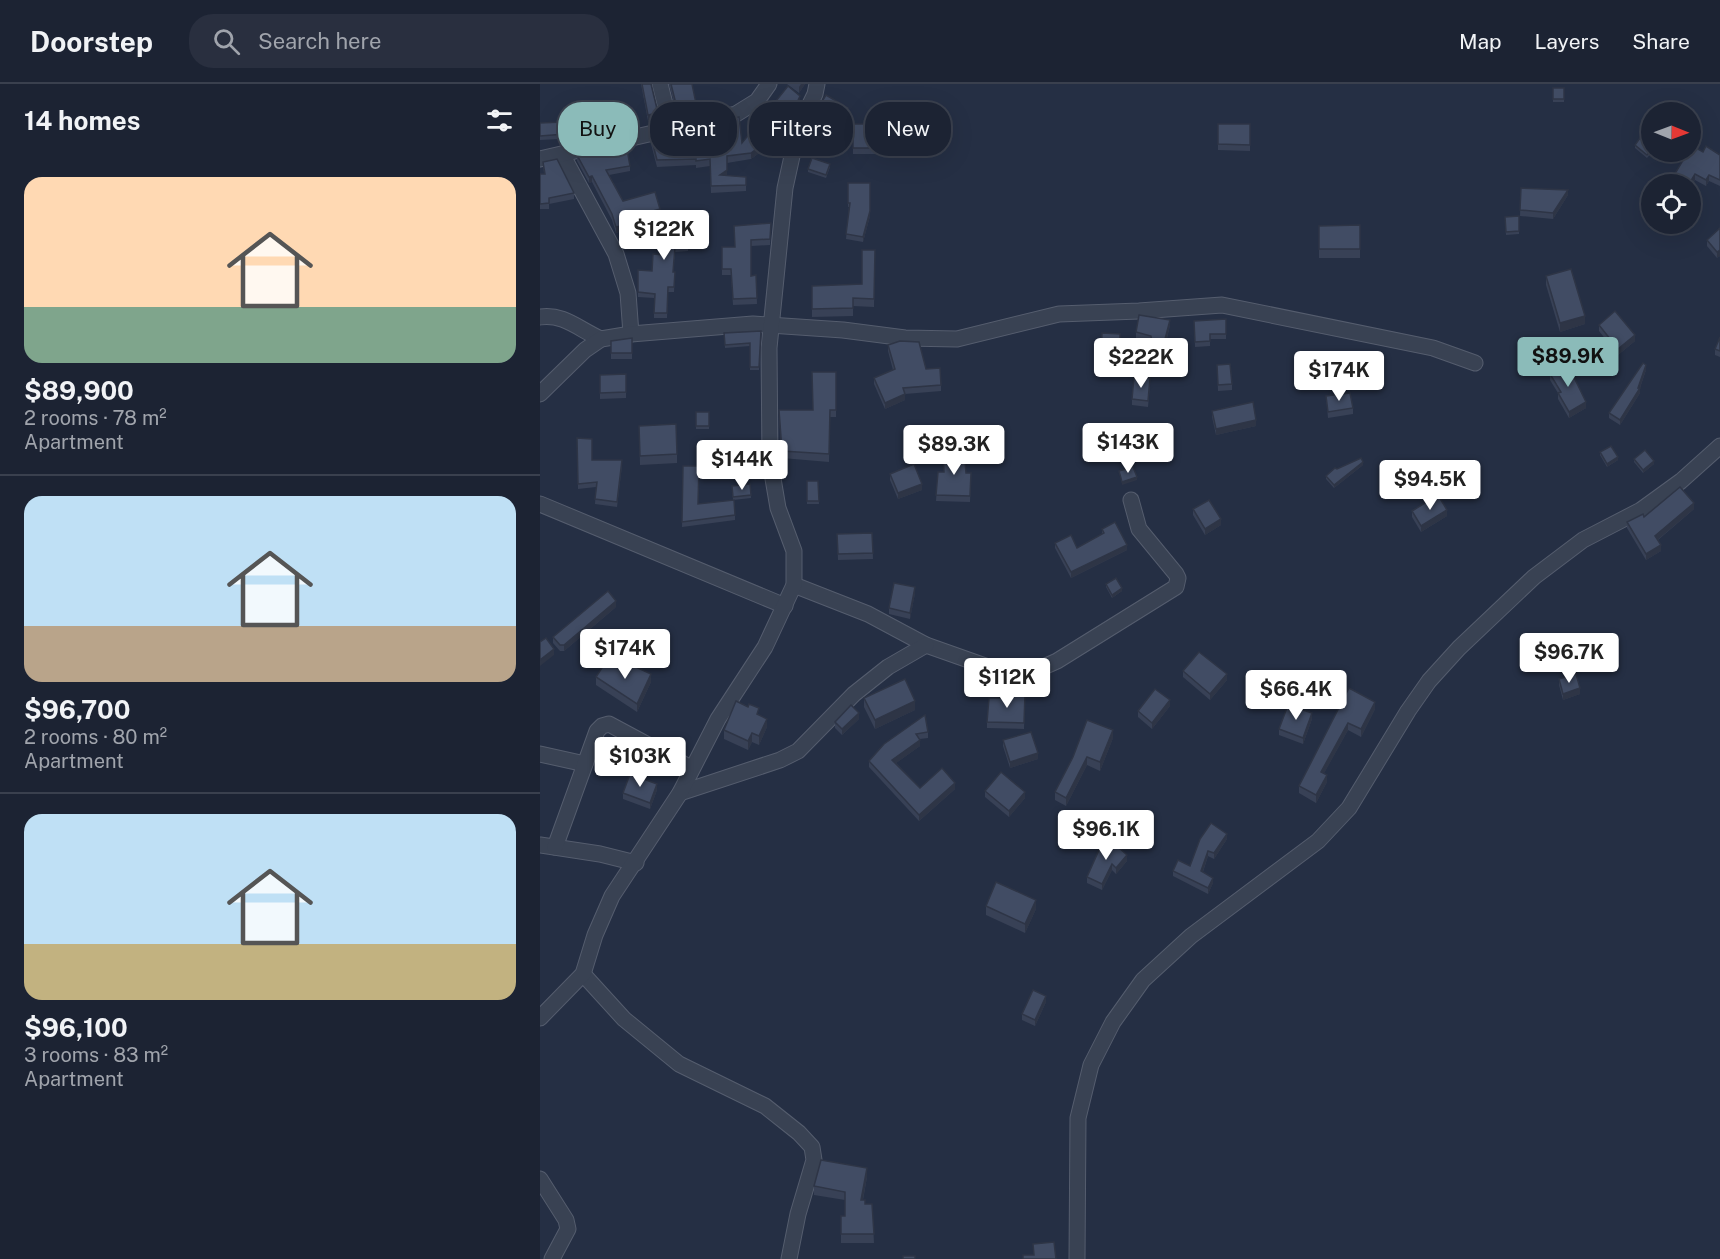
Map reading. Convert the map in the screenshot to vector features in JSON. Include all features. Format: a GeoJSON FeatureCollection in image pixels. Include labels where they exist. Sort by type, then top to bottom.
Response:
{"type":"FeatureCollection","features":[{"type":"Feature","properties":{"kind":"street"},"geometry":{"type":"LineString","coordinates":[[660,84],[664,102]]}},
{"type":"Feature","properties":{"kind":"street"},"geometry":{"type":"LineString","coordinates":[[737,112],[757,101],[769,84]]}},
{"type":"Feature","properties":{"kind":"street"},"geometry":{"type":"LineString","coordinates":[[540,1018],[583,974],[595,935],[612,896],[636,863],[680,793],[718,718],[765,647],[795,585],[794,551],[778,508],[770,461],[768,386],[784,188],[798,129],[815,94],[817,84]]}},
{"type":"Feature","properties":{"kind":"street"},"geometry":{"type":"LineString","coordinates":[[540,159],[558,155]]}},
{"type":"Feature","properties":{"kind":"street"},"geometry":{"type":"LineString","coordinates":[[563,156],[616,254],[627,292],[631,334]]}},
{"type":"Feature","properties":{"kind":"street"},"geometry":{"type":"LineString","coordinates":[[540,393],[585,350],[601,339],[631,334],[708,326],[772,325],[843,330],[905,339],[957,339],[1059,314],[1222,305],[1433,348],[1475,363]]}},
{"type":"Feature","properties":{"kind":"street"},"geometry":{"type":"LineString","coordinates":[[540,317],[555,315],[601,339]]}},
{"type":"Feature","properties":{"kind":"street"},"geometry":{"type":"LineString","coordinates":[[1077,1259],[1078,1118],[1091,1065],[1113,1022],[1143,980],[1191,936],[1318,841],[1349,808],[1429,681],[1459,648],[1534,577],[1583,540],[1649,504],[1681,482],[1720,446]]}},
{"type":"Feature","properties":{"kind":"street"},"geometry":{"type":"LineString","coordinates":[[795,585],[868,614],[926,645],[1008,674],[1039,669],[1057,661],[1176,587],[1178,578],[1139,530],[1131,500]]}},
{"type":"Feature","properties":{"kind":"street"},"geometry":{"type":"LineString","coordinates":[[540,504],[785,606]]}},
{"type":"Feature","properties":{"kind":"street"},"geometry":{"type":"LineString","coordinates":[[680,793],[780,760],[798,751],[854,694],[888,667],[926,645]]}},
{"type":"Feature","properties":{"kind":"street"},"geometry":{"type":"LineString","coordinates":[[636,863],[547,846],[585,764],[597,731],[609,724],[691,768]]}},
{"type":"Feature","properties":{"kind":"street"},"geometry":{"type":"LineString","coordinates":[[540,754],[585,764]]}},
{"type":"Feature","properties":{"kind":"street"},"geometry":{"type":"LineString","coordinates":[[583,974],[624,1019],[679,1064],[765,1106],[800,1133],[812,1147],[814,1160],[798,1214],[789,1259]]}},
{"type":"Feature","properties":{"kind":"street"},"geometry":{"type":"LineString","coordinates":[[540,1179],[566,1220],[568,1229],[552,1259]]}},
{"type":"Feature","properties":{"kind":"building"},"geometry":{"type":"Polygon","coordinates":[[[642,84],[651,84],[655,102],[650,102],[650,115],[648,115],[642,84]]]}},
{"type":"Feature","properties":{"kind":"building"},"geometry":{"type":"Polygon","coordinates":[[[671,84],[692,84],[696,102],[676,102],[671,84]]]}},
{"type":"Feature","properties":{"kind":"building"},"geometry":{"type":"Polygon","coordinates":[[[788,86],[800,96],[797,102],[775,102],[788,86]]]}},
{"type":"Feature","properties":{"kind":"building"},"geometry":{"type":"Polygon","coordinates":[[[1553,88],[1564,88],[1564,99],[1553,99],[1553,88]]]}},
{"type":"Feature","properties":{"kind":"building"},"geometry":{"type":"Polygon","coordinates":[[[826,95],[838,102],[822,102],[826,95]]]}},
{"type":"Feature","properties":{"kind":"building"},"geometry":{"type":"Polygon","coordinates":[[[737,117],[739,117],[742,143],[749,134],[749,153],[737,155],[737,117]]]}},
{"type":"Feature","properties":{"kind":"building"},"geometry":{"type":"Polygon","coordinates":[[[558,122],[558,135],[540,136],[540,123],[558,122]]]}},
{"type":"Feature","properties":{"kind":"building"},"geometry":{"type":"Polygon","coordinates":[[[853,124],[865,124],[865,148],[853,148],[853,124]]]}},
{"type":"Feature","properties":{"kind":"building"},"geometry":{"type":"Polygon","coordinates":[[[1218,124],[1250,124],[1250,145],[1218,144],[1218,124]]]}},
{"type":"Feature","properties":{"kind":"building"},"geometry":{"type":"Polygon","coordinates":[[[1641,136],[1641,150],[1635,145],[1641,136]]]}},
{"type":"Feature","properties":{"kind":"building"},"geometry":{"type":"Polygon","coordinates":[[[1706,146],[1720,155],[1720,180],[1709,175],[1706,180],[1701,177],[1701,174],[1675,174],[1682,162],[1701,162],[1701,151],[1703,152],[1706,146]]]}},
{"type":"Feature","properties":{"kind":"building"},"geometry":{"type":"Polygon","coordinates":[[[578,156],[628,156],[630,166],[606,170],[623,201],[655,192],[660,209],[625,219],[626,225],[616,227],[612,214],[592,176],[589,177],[578,156]]]}},
{"type":"Feature","properties":{"kind":"building"},"geometry":{"type":"Polygon","coordinates":[[[656,156],[727,156],[727,170],[720,175],[746,177],[746,185],[711,186],[710,159],[657,160],[656,156]]]}},
{"type":"Feature","properties":{"kind":"building"},"geometry":{"type":"Polygon","coordinates":[[[812,158],[830,164],[826,175],[808,169],[812,158]]]}},
{"type":"Feature","properties":{"kind":"building"},"geometry":{"type":"Polygon","coordinates":[[[557,159],[574,193],[549,198],[549,203],[540,204],[540,174],[545,174],[543,162],[557,159]]]}},
{"type":"Feature","properties":{"kind":"building"},"geometry":{"type":"Polygon","coordinates":[[[848,183],[870,183],[870,211],[863,237],[846,234],[850,203],[848,203],[848,183]]]}},
{"type":"Feature","properties":{"kind":"building"},"geometry":{"type":"Polygon","coordinates":[[[1521,188],[1568,190],[1553,213],[1520,210],[1521,188]]]}},
{"type":"Feature","properties":{"kind":"building"},"geometry":{"type":"Polygon","coordinates":[[[684,211],[688,246],[675,247],[674,287],[668,287],[667,313],[654,313],[655,294],[638,292],[638,270],[652,271],[653,254],[664,255],[660,214],[684,211]]]}},
{"type":"Feature","properties":{"kind":"building"},"geometry":{"type":"Polygon","coordinates":[[[1519,216],[1519,231],[1506,232],[1505,217],[1519,216]]]}},
{"type":"Feature","properties":{"kind":"building"},"geometry":{"type":"Polygon","coordinates":[[[771,223],[770,239],[751,240],[751,276],[756,275],[757,298],[733,299],[731,269],[722,269],[722,247],[735,247],[734,226],[771,223]]]}},
{"type":"Feature","properties":{"kind":"building"},"geometry":{"type":"Polygon","coordinates":[[[1360,225],[1360,249],[1319,249],[1319,226],[1360,225]]]}},
{"type":"Feature","properties":{"kind":"building"},"geometry":{"type":"Polygon","coordinates":[[[1720,228],[1720,250],[1717,252],[1707,240],[1720,228]]]}},
{"type":"Feature","properties":{"kind":"building"},"geometry":{"type":"Polygon","coordinates":[[[862,250],[875,250],[874,299],[853,298],[853,308],[812,309],[812,286],[862,284],[862,250]]]}},
{"type":"Feature","properties":{"kind":"building"},"geometry":{"type":"Polygon","coordinates":[[[1571,269],[1585,316],[1560,323],[1546,276],[1571,269]]]}},
{"type":"Feature","properties":{"kind":"building"},"geometry":{"type":"Polygon","coordinates":[[[1615,311],[1635,335],[1618,349],[1599,325],[1615,311]]]}},
{"type":"Feature","properties":{"kind":"building"},"geometry":{"type":"Polygon","coordinates":[[[1139,315],[1170,320],[1165,339],[1168,362],[1154,364],[1151,336],[1136,332],[1139,315]]]}},
{"type":"Feature","properties":{"kind":"building"},"geometry":{"type":"Polygon","coordinates":[[[1226,319],[1226,334],[1210,334],[1210,341],[1195,342],[1194,321],[1226,319]]]}},
{"type":"Feature","properties":{"kind":"building"},"geometry":{"type":"Polygon","coordinates":[[[761,331],[759,367],[750,367],[750,343],[725,345],[724,333],[761,331]]]}},
{"type":"Feature","properties":{"kind":"building"},"geometry":{"type":"Polygon","coordinates":[[[1102,333],[1120,334],[1120,356],[1101,355],[1102,333]]]}},
{"type":"Feature","properties":{"kind":"building"},"geometry":{"type":"Polygon","coordinates":[[[1720,337],[1720,351],[1715,349],[1720,337]]]}},
{"type":"Feature","properties":{"kind":"building"},"geometry":{"type":"Polygon","coordinates":[[[632,338],[632,353],[611,353],[611,341],[632,338]]]}},
{"type":"Feature","properties":{"kind":"building"},"geometry":{"type":"Polygon","coordinates":[[[900,341],[919,342],[926,369],[940,368],[941,385],[903,388],[905,394],[885,403],[874,378],[895,369],[888,345],[900,341]]]}},
{"type":"Feature","properties":{"kind":"building"},"geometry":{"type":"Polygon","coordinates":[[[1371,356],[1373,370],[1359,373],[1356,358],[1371,356]]]}},
{"type":"Feature","properties":{"kind":"building"},"geometry":{"type":"Polygon","coordinates":[[[1567,363],[1586,402],[1569,412],[1550,374],[1567,363]]]}},
{"type":"Feature","properties":{"kind":"building"},"geometry":{"type":"Polygon","coordinates":[[[1643,363],[1646,365],[1638,388],[1640,388],[1620,420],[1609,413],[1643,363]]]}},
{"type":"Feature","properties":{"kind":"building"},"geometry":{"type":"Polygon","coordinates":[[[1230,364],[1232,384],[1218,385],[1217,365],[1230,364]]]}},
{"type":"Feature","properties":{"kind":"building"},"geometry":{"type":"Polygon","coordinates":[[[812,372],[836,372],[836,410],[830,410],[829,454],[782,451],[779,410],[813,410],[812,372]]]}},
{"type":"Feature","properties":{"kind":"building"},"geometry":{"type":"Polygon","coordinates":[[[626,374],[626,392],[600,393],[600,375],[626,374]]]}},
{"type":"Feature","properties":{"kind":"building"},"geometry":{"type":"Polygon","coordinates":[[[1134,377],[1150,378],[1148,401],[1132,399],[1134,377]]]}},
{"type":"Feature","properties":{"kind":"building"},"geometry":{"type":"Polygon","coordinates":[[[1350,393],[1353,408],[1328,412],[1326,396],[1350,393]]]}},
{"type":"Feature","properties":{"kind":"building"},"geometry":{"type":"Polygon","coordinates":[[[1253,402],[1256,420],[1216,429],[1212,411],[1253,402]]]}},
{"type":"Feature","properties":{"kind":"building"},"geometry":{"type":"Polygon","coordinates":[[[696,412],[709,412],[709,426],[696,426],[696,412]]]}},
{"type":"Feature","properties":{"kind":"building"},"geometry":{"type":"Polygon","coordinates":[[[676,424],[677,454],[640,456],[639,426],[676,424]]]}},
{"type":"Feature","properties":{"kind":"building"},"geometry":{"type":"Polygon","coordinates":[[[577,438],[592,439],[592,460],[622,460],[617,502],[595,499],[597,482],[578,484],[577,438]]]}},
{"type":"Feature","properties":{"kind":"building"},"geometry":{"type":"Polygon","coordinates":[[[1611,446],[1618,457],[1607,464],[1600,452],[1611,446]]]}},
{"type":"Feature","properties":{"kind":"building"},"geometry":{"type":"Polygon","coordinates":[[[964,450],[966,473],[971,473],[970,496],[936,495],[938,472],[944,472],[943,451],[964,450]]]}},
{"type":"Feature","properties":{"kind":"building"},"geometry":{"type":"Polygon","coordinates":[[[1645,450],[1654,461],[1643,470],[1634,459],[1645,450]]]}},
{"type":"Feature","properties":{"kind":"building"},"geometry":{"type":"Polygon","coordinates":[[[1361,458],[1363,462],[1334,485],[1326,476],[1335,468],[1361,458]]]}},
{"type":"Feature","properties":{"kind":"building"},"geometry":{"type":"Polygon","coordinates":[[[914,464],[922,484],[898,493],[890,474],[914,464]]]}},
{"type":"Feature","properties":{"kind":"building"},"geometry":{"type":"Polygon","coordinates":[[[683,466],[699,466],[698,504],[734,500],[735,515],[682,522],[683,466]]]}},
{"type":"Feature","properties":{"kind":"building"},"geometry":{"type":"Polygon","coordinates":[[[1133,467],[1137,477],[1122,482],[1119,471],[1133,467]]]}},
{"type":"Feature","properties":{"kind":"building"},"geometry":{"type":"Polygon","coordinates":[[[807,481],[818,481],[819,501],[807,501],[807,481]]]}},
{"type":"Feature","properties":{"kind":"building"},"geometry":{"type":"Polygon","coordinates":[[[750,484],[751,495],[733,497],[732,486],[750,484]]]}},
{"type":"Feature","properties":{"kind":"building"},"geometry":{"type":"Polygon","coordinates":[[[1680,487],[1694,503],[1655,536],[1661,545],[1646,554],[1627,522],[1643,514],[1644,517],[1680,487]]]}},
{"type":"Feature","properties":{"kind":"building"},"geometry":{"type":"Polygon","coordinates":[[[1438,495],[1447,510],[1421,526],[1412,511],[1438,495]]]}},
{"type":"Feature","properties":{"kind":"building"},"geometry":{"type":"Polygon","coordinates":[[[1209,500],[1221,519],[1205,529],[1193,509],[1209,500]]]}},
{"type":"Feature","properties":{"kind":"building"},"geometry":{"type":"Polygon","coordinates":[[[1115,522],[1127,545],[1071,572],[1055,543],[1071,535],[1077,548],[1104,533],[1102,529],[1115,522]]]}},
{"type":"Feature","properties":{"kind":"building"},"geometry":{"type":"Polygon","coordinates":[[[872,533],[873,553],[838,554],[837,534],[872,533]]]}},
{"type":"Feature","properties":{"kind":"building"},"geometry":{"type":"Polygon","coordinates":[[[1116,578],[1122,588],[1112,595],[1106,584],[1116,578]]]}},
{"type":"Feature","properties":{"kind":"building"},"geometry":{"type":"Polygon","coordinates":[[[894,583],[915,587],[910,613],[889,608],[894,583]]]}},
{"type":"Feature","properties":{"kind":"building"},"geometry":{"type":"Polygon","coordinates":[[[608,591],[616,601],[564,645],[560,645],[553,637],[608,591]]]}},
{"type":"Feature","properties":{"kind":"building"},"geometry":{"type":"Polygon","coordinates":[[[546,638],[554,649],[540,660],[540,642],[546,638]]]}},
{"type":"Feature","properties":{"kind":"building"},"geometry":{"type":"Polygon","coordinates":[[[1199,652],[1227,674],[1210,694],[1183,671],[1199,652]]]}},
{"type":"Feature","properties":{"kind":"building"},"geometry":{"type":"Polygon","coordinates":[[[607,660],[622,670],[625,662],[651,674],[637,704],[596,677],[607,660]]]}},
{"type":"Feature","properties":{"kind":"building"},"geometry":{"type":"Polygon","coordinates":[[[1576,674],[1580,688],[1563,694],[1559,679],[1576,674]]]}},
{"type":"Feature","properties":{"kind":"building"},"geometry":{"type":"Polygon","coordinates":[[[905,679],[915,701],[875,720],[864,698],[905,679]]]}},
{"type":"Feature","properties":{"kind":"building"},"geometry":{"type":"Polygon","coordinates":[[[1349,688],[1375,702],[1361,729],[1348,723],[1321,772],[1327,775],[1316,795],[1299,786],[1349,688]]]}},
{"type":"Feature","properties":{"kind":"building"},"geometry":{"type":"Polygon","coordinates":[[[1155,689],[1170,700],[1152,723],[1138,711],[1155,689]]]}},
{"type":"Feature","properties":{"kind":"building"},"geometry":{"type":"Polygon","coordinates":[[[1005,694],[1025,694],[1024,723],[987,722],[989,698],[1004,698],[1005,694]]]}},
{"type":"Feature","properties":{"kind":"building"},"geometry":{"type":"Polygon","coordinates":[[[736,701],[748,707],[749,704],[759,708],[757,714],[767,719],[759,736],[752,733],[748,741],[724,730],[736,701]]]}},
{"type":"Feature","properties":{"kind":"building"},"geometry":{"type":"Polygon","coordinates":[[[851,705],[859,713],[842,729],[835,722],[851,705]]]}},
{"type":"Feature","properties":{"kind":"building"},"geometry":{"type":"Polygon","coordinates":[[[1288,705],[1312,713],[1303,738],[1279,729],[1288,705]]]}},
{"type":"Feature","properties":{"kind":"building"},"geometry":{"type":"Polygon","coordinates":[[[925,715],[928,732],[916,734],[920,740],[892,760],[920,788],[942,768],[955,783],[919,815],[869,761],[884,744],[925,715]]]}},
{"type":"Feature","properties":{"kind":"building"},"geometry":{"type":"Polygon","coordinates":[[[1087,720],[1113,730],[1100,762],[1087,757],[1066,798],[1055,792],[1073,757],[1087,720]]]}},
{"type":"Feature","properties":{"kind":"building"},"geometry":{"type":"Polygon","coordinates":[[[1031,732],[1038,753],[1010,762],[1003,740],[1031,732]]]}},
{"type":"Feature","properties":{"kind":"building"},"geometry":{"type":"Polygon","coordinates":[[[1001,772],[1025,792],[1009,811],[985,791],[1001,772]]]}},
{"type":"Feature","properties":{"kind":"building"},"geometry":{"type":"Polygon","coordinates":[[[630,774],[657,784],[650,803],[623,793],[630,774]]]}},
{"type":"Feature","properties":{"kind":"building"},"geometry":{"type":"Polygon","coordinates":[[[1211,823],[1227,834],[1214,853],[1208,851],[1201,871],[1213,878],[1208,888],[1173,871],[1178,860],[1190,866],[1200,839],[1211,823]]]}},
{"type":"Feature","properties":{"kind":"building"},"geometry":{"type":"Polygon","coordinates":[[[1109,839],[1127,855],[1116,868],[1112,864],[1102,884],[1087,877],[1099,850],[1109,839]]]}},
{"type":"Feature","properties":{"kind":"building"},"geometry":{"type":"Polygon","coordinates":[[[996,882],[1036,900],[1025,924],[986,906],[996,882]]]}},
{"type":"Feature","properties":{"kind":"building"},"geometry":{"type":"Polygon","coordinates":[[[1033,990],[1046,996],[1035,1020],[1022,1014],[1033,990]]]}},
{"type":"Feature","properties":{"kind":"building"},"geometry":{"type":"Polygon","coordinates":[[[821,1160],[867,1168],[861,1200],[865,1200],[865,1204],[872,1204],[874,1234],[841,1234],[841,1216],[845,1216],[845,1192],[814,1186],[821,1160]]]}},
{"type":"Feature","properties":{"kind":"building"},"geometry":{"type":"Polygon","coordinates":[[[1054,1242],[1056,1259],[1023,1259],[1023,1255],[1034,1255],[1033,1244],[1054,1242]]]}},
{"type":"Feature","properties":{"kind":"building"},"geometry":{"type":"Polygon","coordinates":[[[903,1256],[915,1256],[915,1259],[903,1259],[903,1256]]]}}]}
